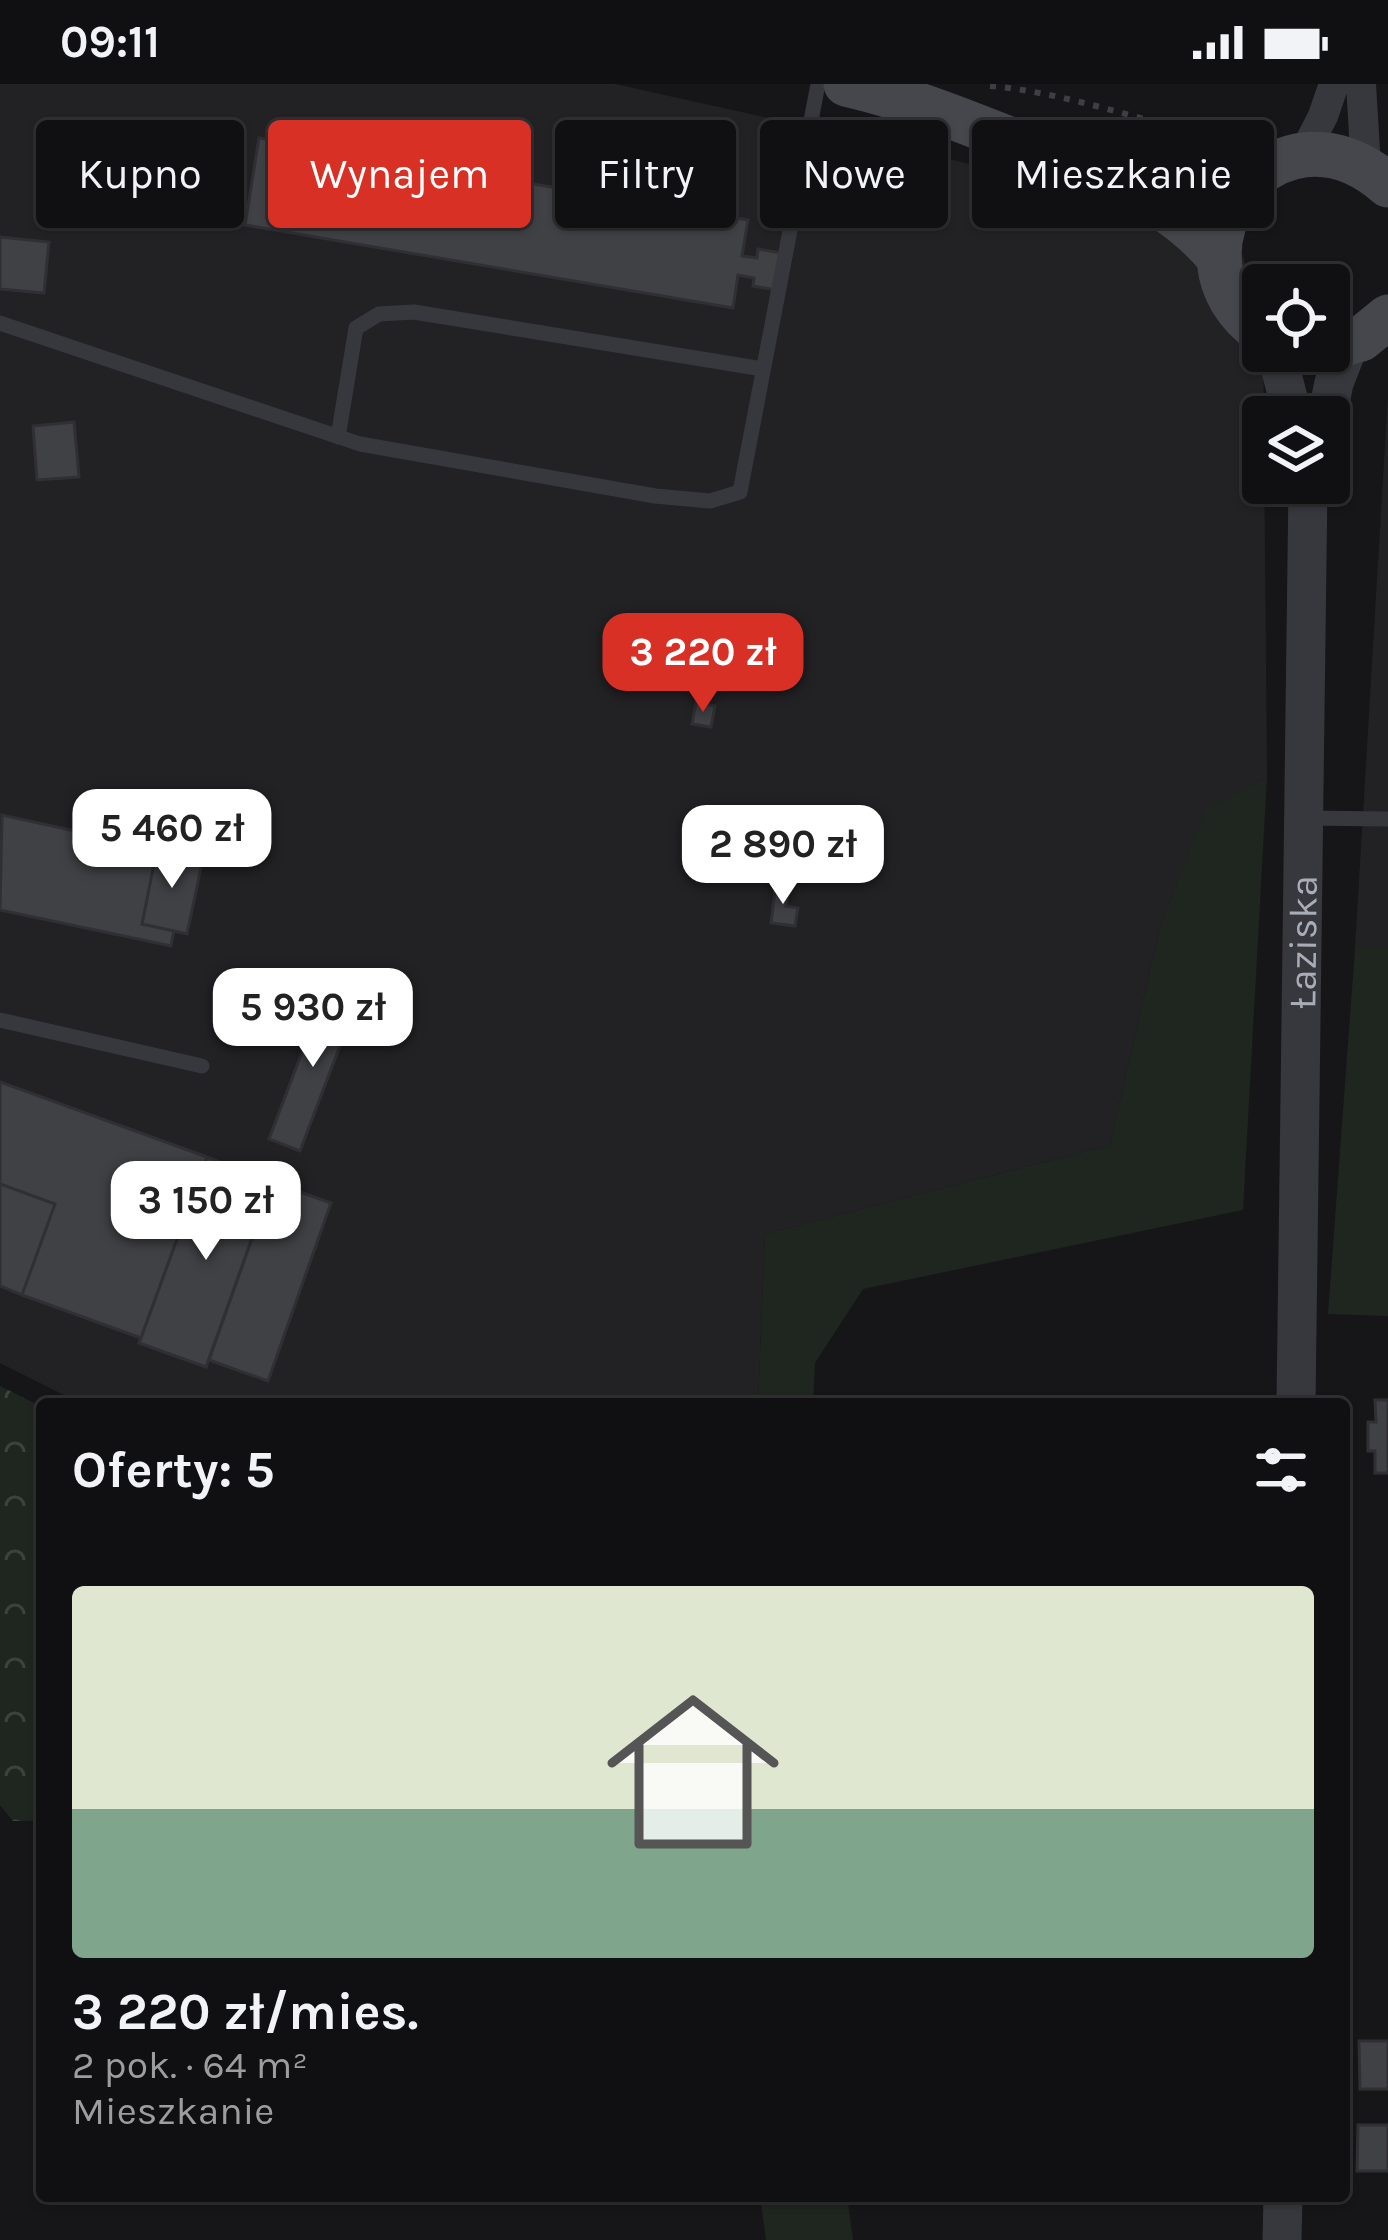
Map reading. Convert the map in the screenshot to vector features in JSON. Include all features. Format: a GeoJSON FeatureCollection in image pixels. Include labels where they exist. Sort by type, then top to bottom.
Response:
{"type":"FeatureCollection","features":[{"type":"Feature","properties":{"kind":"main road"},"geometry":{"type":"LineString","coordinates":[[846,84],[901,97],[972,124]]}},
{"type":"Feature","properties":{"kind":"main road"},"geometry":{"type":"LineString","coordinates":[[1274,161],[1329,154],[1377,176]]}},
{"type":"Feature","properties":{"kind":"main road"},"geometry":{"type":"LineString","coordinates":[[1192,228],[1220,258]]}},
{"type":"Feature","properties":{"kind":"main road"},"geometry":{"type":"LineString","coordinates":[[1224,228],[1223,278],[1242,315]]}},
{"type":"Feature","properties":{"kind":"street"},"geometry":{"type":"LineString","coordinates":[[1303,155],[1334,84]]}},
{"type":"Feature","properties":{"kind":"street"},"geometry":{"type":"LineString","coordinates":[[1360,84],[1377,176]]}},
{"type":"Feature","properties":{"kind":"street"},"geometry":{"type":"LineString","coordinates":[[1331,396],[1334,383],[1367,332]]}},
{"type":"Feature","properties":{"kind":"street","name":"Łaziska"},"geometry":{"type":"LineString","coordinates":[[1296,1398],[1308,504]]}},
{"type":"Feature","properties":{"kind":"street"},"geometry":{"type":"LineString","coordinates":[[1282,2202],[1282,2240]]}},
{"type":"Feature","properties":{"kind":"lane"},"geometry":{"type":"LineString","coordinates":[[0,323],[360,444],[632,492],[710,501],[740,492],[818,84]]}},
{"type":"Feature","properties":{"kind":"lane"},"geometry":{"type":"LineString","coordinates":[[338,436],[356,328],[379,314],[414,312],[763,369]]}},
{"type":"Feature","properties":{"kind":"lane"},"geometry":{"type":"LineString","coordinates":[[1306,818],[1388,819]]}},
{"type":"Feature","properties":{"kind":"lane"},"geometry":{"type":"LineString","coordinates":[[0,1020],[202,1066]]}},
{"type":"Feature","properties":{"kind":"path"},"geometry":{"type":"LineString","coordinates":[[987,86],[1143,120]]}},
{"type":"Feature","properties":{"kind":"shaded area"},"geometry":{"type":"Polygon","coordinates":[[[0,84],[615,84],[778,120],[760,120],[760,228],[948,228],[948,159],[972,165],[972,228],[1236,231],[1245,264],[1242,372],[1263,372],[1264,396],[1242,396],[1242,504],[1265,504],[1267,777],[1205,811],[1160,927],[1110,1145],[765,1234],[758,1398],[70,1398],[0,1363],[0,84]]]}},
{"type":"Feature","properties":{"kind":"shaded area"},"geometry":{"type":"Polygon","coordinates":[[[1388,395],[1388,948],[1355,948],[1388,395]]]}},
{"type":"Feature","properties":{"kind":"green space"},"geometry":{"type":"Polygon","coordinates":[[[1267,777],[1243,1210],[863,1289],[815,1363],[813,1398],[758,1398],[765,1234],[1110,1145],[1160,927],[1205,810],[1267,777]]]}},
{"type":"Feature","properties":{"kind":"green space"},"geometry":{"type":"Polygon","coordinates":[[[1355,948],[1388,948],[1388,1316],[1328,1314],[1355,948]]]}},
{"type":"Feature","properties":{"kind":"green space"},"geometry":{"type":"Polygon","coordinates":[[[0,1386],[36,1404],[36,1821],[13,1821],[0,1805],[0,1386]]]}},
{"type":"Feature","properties":{"kind":"green space"},"geometry":{"type":"Polygon","coordinates":[[[761,2202],[848,2202],[853,2240],[766,2240],[761,2202]]]}},
{"type":"Feature","properties":{"kind":"building"},"geometry":{"type":"Polygon","coordinates":[[[259,138],[268,140],[268,228],[531,228],[531,184],[555,188],[555,228],[736,228],[736,218],[748,220],[742,256],[757,258],[758,249],[782,253],[776,290],[753,286],[754,278],[738,275],[733,308],[245,225],[259,138]]]}},
{"type":"Feature","properties":{"kind":"building"},"geometry":{"type":"Polygon","coordinates":[[[0,237],[49,242],[44,293],[0,289],[0,237]]]}},
{"type":"Feature","properties":{"kind":"building"},"geometry":{"type":"Polygon","coordinates":[[[74,422],[79,477],[37,480],[33,426],[74,422]]]}},
{"type":"Feature","properties":{"kind":"building"},"geometry":{"type":"Polygon","coordinates":[[[696,702],[715,706],[711,727],[692,724],[696,702]]]}},
{"type":"Feature","properties":{"kind":"building"},"geometry":{"type":"Polygon","coordinates":[[[2,815],[157,849],[142,924],[174,931],[171,946],[0,910],[2,815]]]}},
{"type":"Feature","properties":{"kind":"building"},"geometry":{"type":"Polygon","coordinates":[[[157,849],[203,858],[187,934],[142,924],[157,849]]]}},
{"type":"Feature","properties":{"kind":"building"},"geometry":{"type":"Polygon","coordinates":[[[776,882],[789,883],[786,906],[798,908],[795,926],[771,923],[776,882]]]}},
{"type":"Feature","properties":{"kind":"building"},"geometry":{"type":"Polygon","coordinates":[[[326,989],[357,1001],[300,1151],[269,1139],[326,989]]]}},
{"type":"Feature","properties":{"kind":"building"},"geometry":{"type":"Polygon","coordinates":[[[0,1082],[207,1157],[141,1338],[22,1295],[55,1204],[0,1184],[0,1082]]]}},
{"type":"Feature","properties":{"kind":"building"},"geometry":{"type":"Polygon","coordinates":[[[207,1157],[272,1182],[206,1367],[139,1343],[207,1157]]]}},
{"type":"Feature","properties":{"kind":"building"},"geometry":{"type":"Polygon","coordinates":[[[272,1182],[331,1203],[268,1381],[209,1360],[272,1182]]]}},
{"type":"Feature","properties":{"kind":"building"},"geometry":{"type":"Polygon","coordinates":[[[0,1184],[55,1204],[22,1295],[0,1286],[0,1184]]]}},
{"type":"Feature","properties":{"kind":"building"},"geometry":{"type":"Polygon","coordinates":[[[1375,1400],[1388,1400],[1388,1473],[1375,1473],[1375,1451],[1368,1451],[1368,1422],[1376,1422],[1375,1400]]]}},
{"type":"Feature","properties":{"kind":"building"},"geometry":{"type":"Polygon","coordinates":[[[1359,2041],[1388,2041],[1388,2089],[1360,2089],[1359,2041]]]}},
{"type":"Feature","properties":{"kind":"building"},"geometry":{"type":"Polygon","coordinates":[[[1358,2125],[1388,2125],[1388,2171],[1357,2171],[1358,2125]]]}}]}
